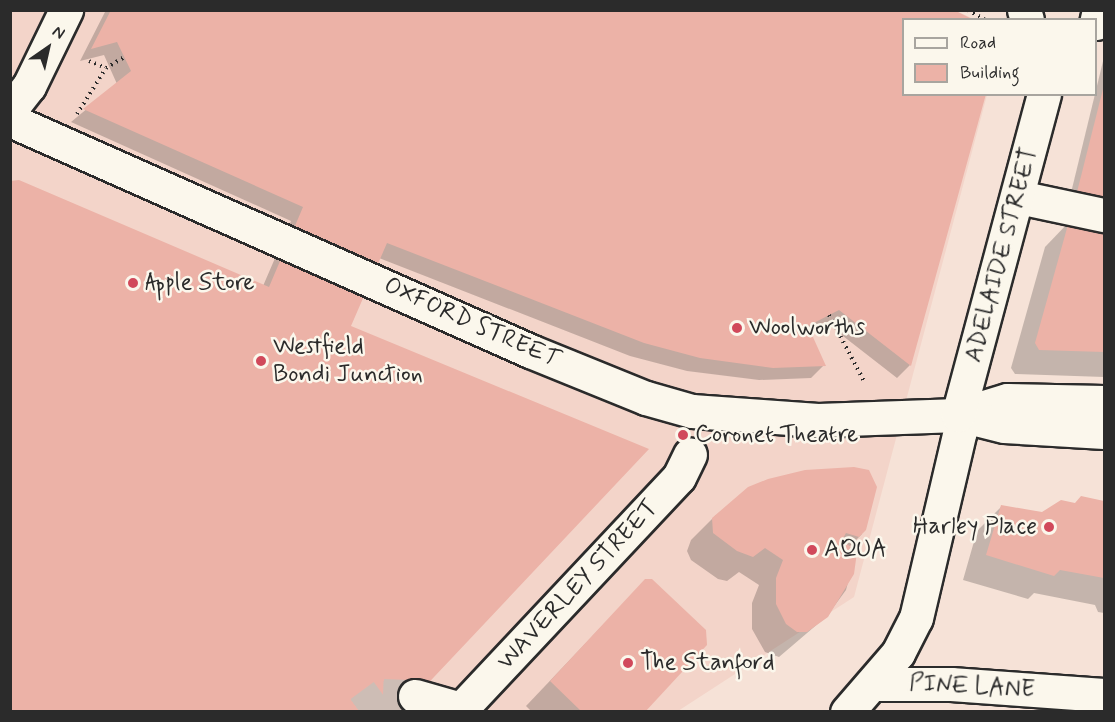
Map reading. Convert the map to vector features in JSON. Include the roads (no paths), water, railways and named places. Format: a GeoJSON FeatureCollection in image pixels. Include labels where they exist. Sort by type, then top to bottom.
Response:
{"type":"FeatureCollection","features":[{"type":"Feature","properties":{"kind":"street"},"geometry":{"type":"LineString","coordinates":[[10,110],[29,86],[66,10]]}},
{"type":"Feature","properties":{"kind":"street","name":"ADELAIDE STREET"},"geometry":{"type":"LineString","coordinates":[[847,711],[875,684],[898,653],[916,618],[960,431],[958,415],[1019,197],[1044,96]]}},
{"type":"Feature","properties":{"kind":"street","name":"OXFORD STREET"},"geometry":{"type":"LineString","coordinates":[[10,120],[530,351],[646,398],[719,416],[818,420],[958,415],[1007,400],[1104,402]]}},
{"type":"Feature","properties":{"kind":"street"},"geometry":{"type":"LineString","coordinates":[[1019,197],[1104,215]]}},
{"type":"Feature","properties":{"kind":"street","name":"OXFORD STREET"},"geometry":{"type":"LineString","coordinates":[[958,415],[1004,426],[1104,432]]}},
{"type":"Feature","properties":{"kind":"street","name":"WAVERLEY STREET"},"geometry":{"type":"LineString","coordinates":[[462,710],[679,477],[690,454]]}},
{"type":"Feature","properties":{"kind":"street","name":"PINE LANE"},"geometry":{"type":"LineString","coordinates":[[875,684],[951,684],[1104,695]]}},
{"type":"Feature","properties":{"kind":"street"},"geometry":{"type":"LineString","coordinates":[[415,696],[462,710]]}},
{"type":"Feature","properties":{"kind":"tunnel"},"geometry":{"type":"LineString","coordinates":[[360,712],[383,695],[415,696]]}},
{"type":"Feature","properties":{"kind":"place","name":"Apple Store"},"geometry":{"type":"Point","coordinates":[133,283]}},
{"type":"Feature","properties":{"kind":"place","name":"Woolworths"},"geometry":{"type":"Point","coordinates":[737,328]}},
{"type":"Feature","properties":{"kind":"place","name":"Westfield Bondi Junction"},"geometry":{"type":"Point","coordinates":[261,361]}},
{"type":"Feature","properties":{"kind":"place","name":"Coronet Theatre"},"geometry":{"type":"Point","coordinates":[683,435]}},
{"type":"Feature","properties":{"kind":"place","name":"Harley Place"},"geometry":{"type":"Point","coordinates":[1049,527]}},
{"type":"Feature","properties":{"kind":"place","name":"AQUA"},"geometry":{"type":"Point","coordinates":[812,550]}},
{"type":"Feature","properties":{"kind":"place","name":"The Stanford"},"geometry":{"type":"Point","coordinates":[628,663]}}]}
